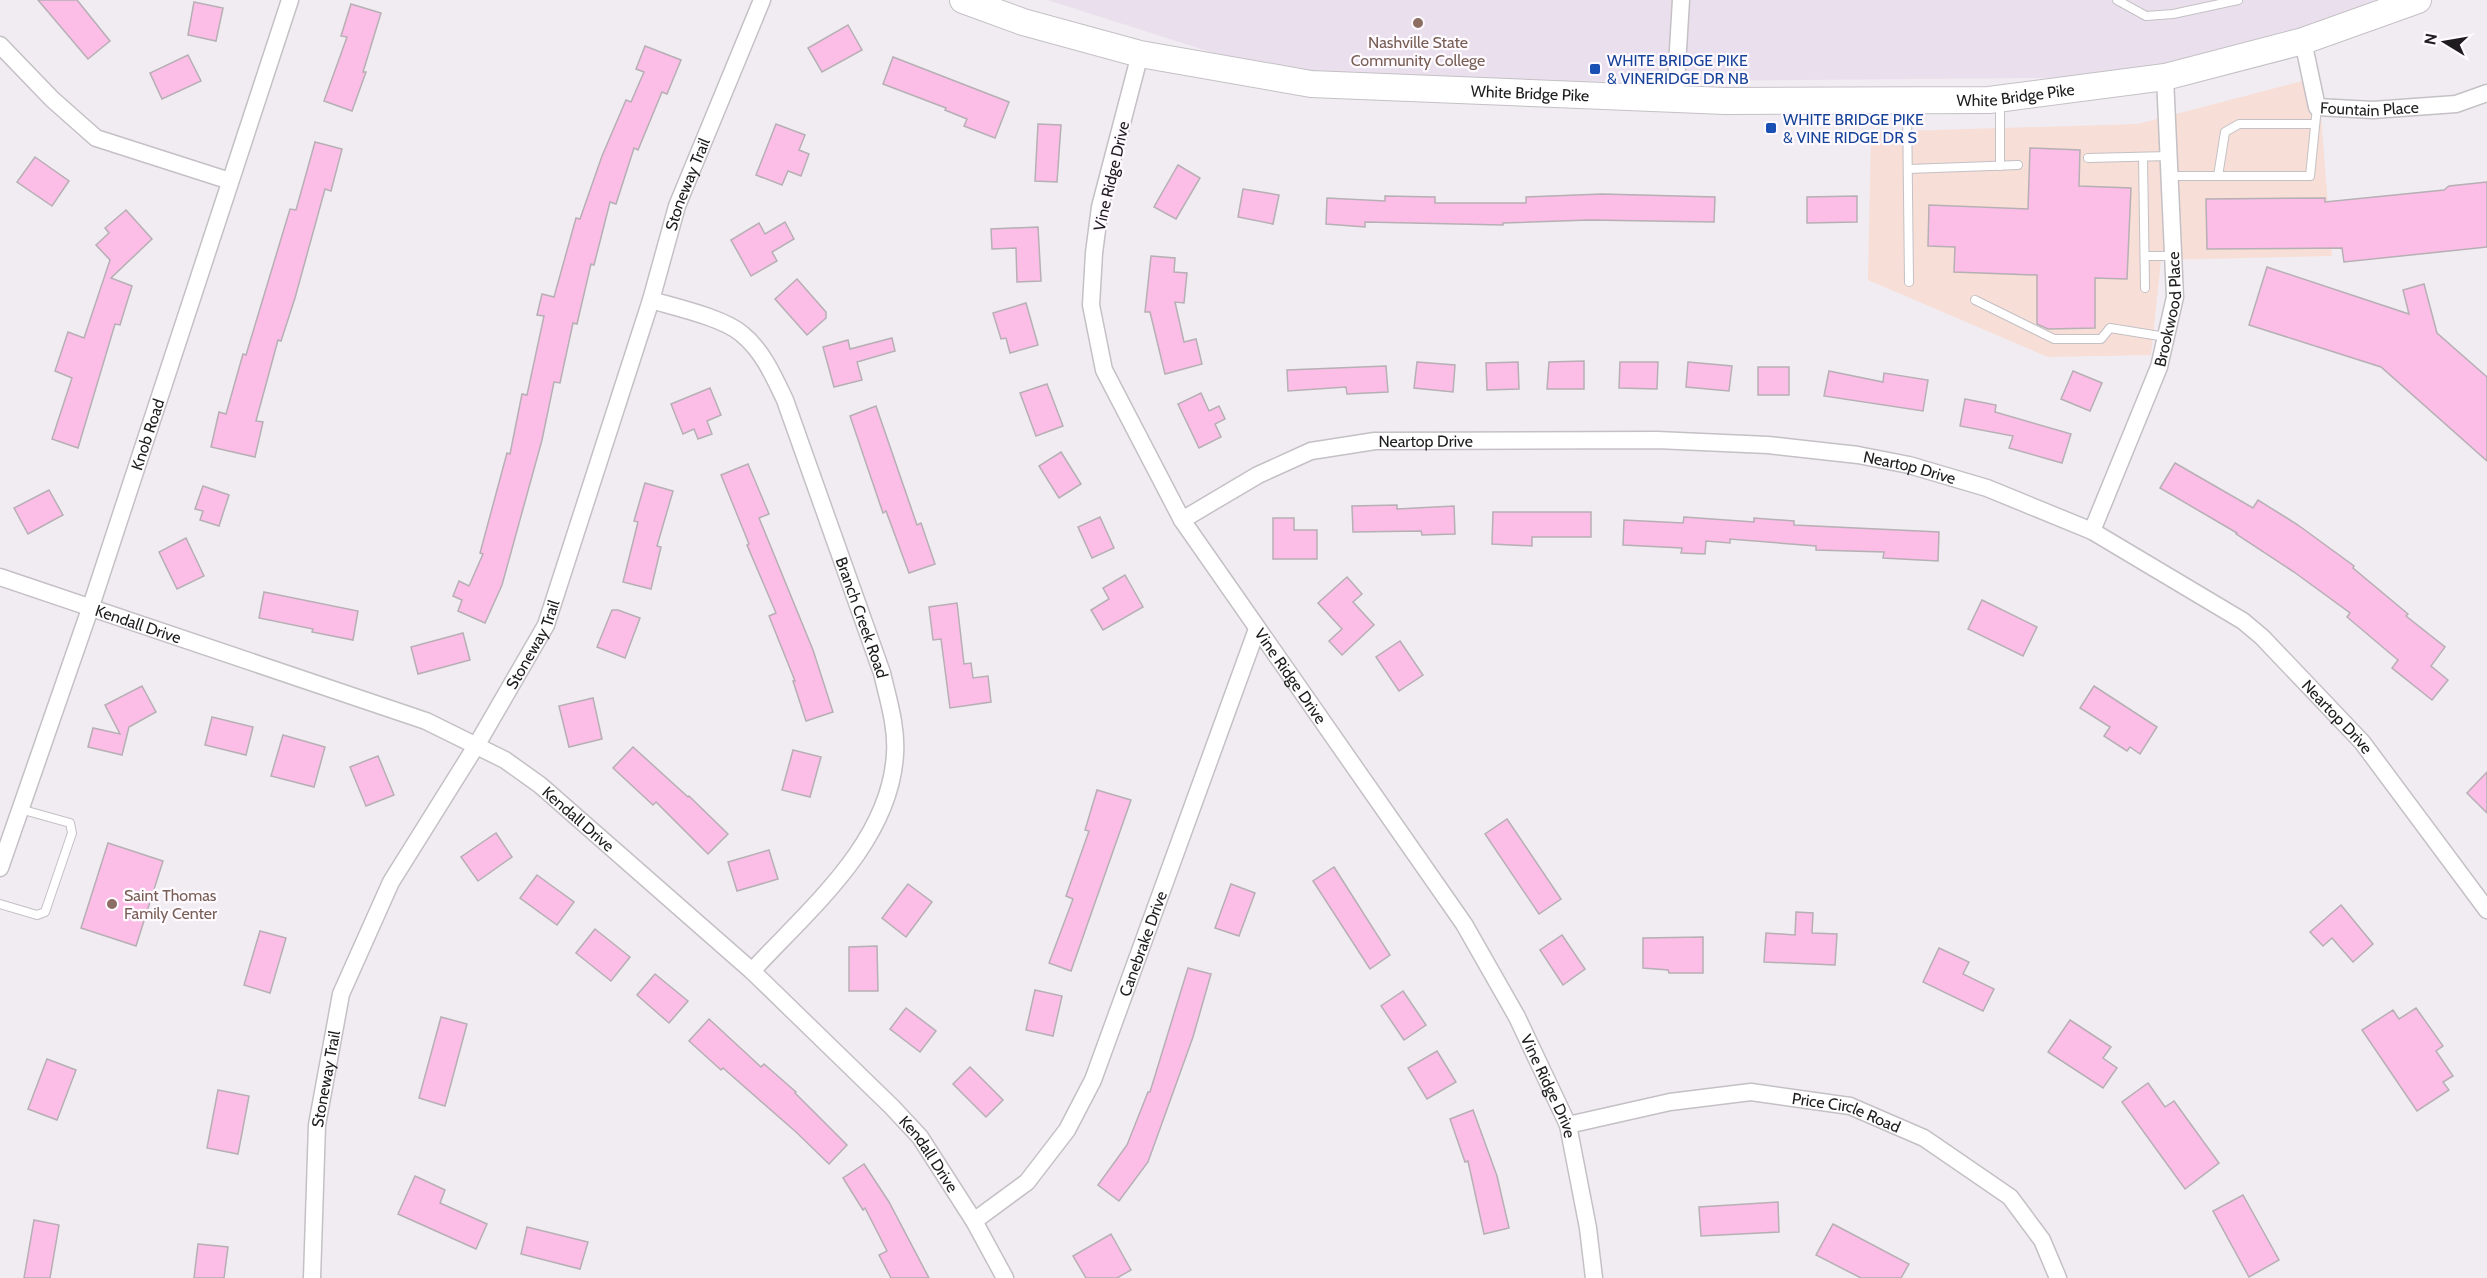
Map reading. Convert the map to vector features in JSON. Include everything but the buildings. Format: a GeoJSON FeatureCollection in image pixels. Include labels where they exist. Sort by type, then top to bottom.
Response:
{"type":"FeatureCollection","features":[{"type":"Feature","properties":{"kind":"main road","name":"White Bridge Pike"},"geometry":{"type":"LineString","coordinates":[[963,0],[1023,22],[1140,54],[1311,84],[1725,101],[2000,99],[2165,77],[2303,41],[2418,0]]}},
{"type":"Feature","properties":{"kind":"street","name":"Knob Road"},"geometry":{"type":"LineString","coordinates":[[0,868],[91,606],[290,0]]}},
{"type":"Feature","properties":{"kind":"street","name":"Stoneway Trail"},"geometry":{"type":"LineString","coordinates":[[312,1278],[317,1125],[341,994],[390,882],[476,746],[546,626],[651,300],[677,206],[762,0]]}},
{"type":"Feature","properties":{"kind":"street"},"geometry":{"type":"LineString","coordinates":[[1675,99],[1681,0]]}},
{"type":"Feature","properties":{"kind":"street","name":"Fountain Place"},"geometry":{"type":"LineString","coordinates":[[2303,41],[2316,115],[2456,104],[2487,93]]}},
{"type":"Feature","properties":{"kind":"street"},"geometry":{"type":"LineString","coordinates":[[0,45],[52,99],[96,138],[230,181]]}},
{"type":"Feature","properties":{"kind":"street","name":"Vine Ridge Drive"},"geometry":{"type":"LineString","coordinates":[[1140,54],[1100,207],[1094,253],[1091,305],[1104,370],[1182,520],[1464,924],[1517,1017],[1568,1125],[1588,1228],[1594,1278]]}},
{"type":"Feature","properties":{"kind":"street","name":"Brookwood Place"},"geometry":{"type":"LineString","coordinates":[[2092,531],[2159,367],[2175,297],[2165,77]]}},
{"type":"Feature","properties":{"kind":"street","name":"Branch Creek Road"},"geometry":{"type":"LineString","coordinates":[[651,300],[712,319],[742,333],[768,365],[785,400],[878,662],[893,718],[896,753],[890,790],[874,829],[846,870],[752,971]]}},
{"type":"Feature","properties":{"kind":"street","name":"Neartop Drive"},"geometry":{"type":"LineString","coordinates":[[1182,520],[1258,475],[1311,451],[1375,441],[1657,440],[1768,445],[1858,455],[1909,465],[1987,488],[2092,531],[2243,621],[2262,637],[2362,742],[2482,890],[2487,910]]}},
{"type":"Feature","properties":{"kind":"street","name":"Kendall Drive"},"geometry":{"type":"LineString","coordinates":[[0,577],[91,606],[426,722],[505,760],[540,785],[752,971],[920,1137],[974,1221],[1005,1278]]}},
{"type":"Feature","properties":{"kind":"street","name":"Canebrake Drive"},"geometry":{"type":"LineString","coordinates":[[974,1221],[1027,1182],[1067,1130],[1093,1080],[1257,629]]}},
{"type":"Feature","properties":{"kind":"street","name":"Price Circle Road"},"geometry":{"type":"LineString","coordinates":[[1568,1125],[1670,1102],[1751,1092],[1850,1106],[1924,1138],[2010,1197],[2042,1240],[2058,1278]]}},
{"type":"Feature","properties":{"kind":"lane"},"geometry":{"type":"LineString","coordinates":[[2117,0],[2146,16],[2173,14],[2238,0]]}},
{"type":"Feature","properties":{"kind":"lane"},"geometry":{"type":"LineString","coordinates":[[2000,99],[2000,166]]}},
{"type":"Feature","properties":{"kind":"lane"},"geometry":{"type":"LineString","coordinates":[[1907,101],[1909,282]]}},
{"type":"Feature","properties":{"kind":"lane"},"geometry":{"type":"LineString","coordinates":[[2170,176],[2218,176],[2310,176],[2316,115],[2239,124],[2225,132],[2218,176]]}},
{"type":"Feature","properties":{"kind":"lane"},"geometry":{"type":"LineString","coordinates":[[2088,158],[2169,156]]}},
{"type":"Feature","properties":{"kind":"lane"},"geometry":{"type":"LineString","coordinates":[[2143,157],[2145,288]]}},
{"type":"Feature","properties":{"kind":"lane"},"geometry":{"type":"LineString","coordinates":[[1908,169],[2018,165]]}},
{"type":"Feature","properties":{"kind":"lane"},"geometry":{"type":"LineString","coordinates":[[2145,256],[2173,256]]}},
{"type":"Feature","properties":{"kind":"lane"},"geometry":{"type":"LineString","coordinates":[[1975,300],[2054,339],[2101,339],[2110,328],[2166,337]]}},
{"type":"Feature","properties":{"kind":"lane"},"geometry":{"type":"LineString","coordinates":[[0,904],[37,915],[45,912],[72,833],[69,823],[20,809]]}},
{"type":"Feature","properties":{"kind":"shaded area"},"geometry":{"type":"Polygon","coordinates":[[[1047,0],[2392,0],[2165,77],[1311,84],[1047,0]]]}},
{"type":"Feature","properties":{"kind":"shaded area"},"geometry":{"type":"Polygon","coordinates":[[[2318,77],[2332,256],[2161,260],[2151,355],[2048,357],[1868,280],[1871,132],[2138,124],[2318,77]]]}},
{"type":"Feature","properties":{"kind":"place","name":"Nashville State Community College"},"geometry":{"type":"Point","coordinates":[1418,23]}},
{"type":"Feature","properties":{"kind":"place","name":"WHITE BRIDGE PIKE & VINERIDGE DR NB"},"geometry":{"type":"Point","coordinates":[1595,69]}},
{"type":"Feature","properties":{"kind":"place","name":"WHITE BRIDGE PIKE & VINE RIDGE DR S"},"geometry":{"type":"Point","coordinates":[1771,128]}},
{"type":"Feature","properties":{"kind":"place","name":"Saint Thomas Family Center"},"geometry":{"type":"Point","coordinates":[112,904]}}]}
